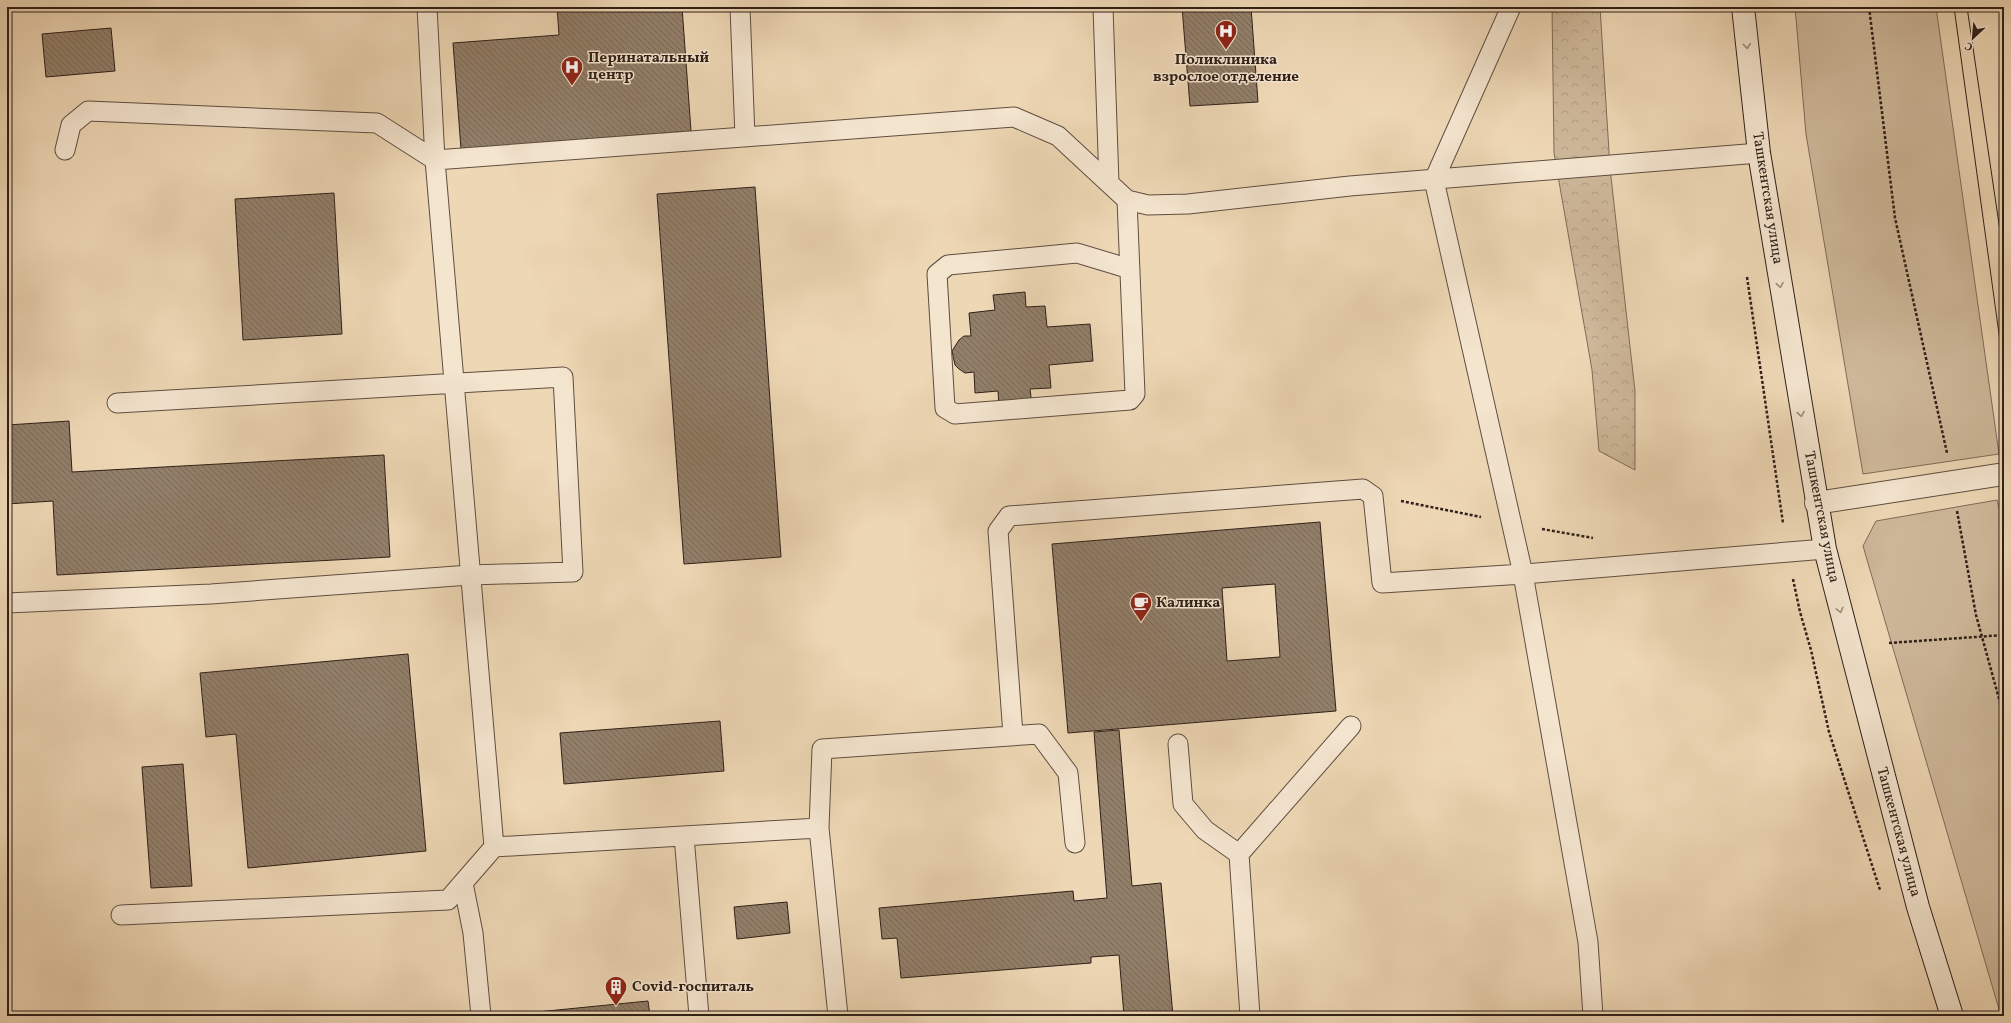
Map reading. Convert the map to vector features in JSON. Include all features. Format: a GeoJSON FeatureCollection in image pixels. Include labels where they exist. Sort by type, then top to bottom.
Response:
{"type":"FeatureCollection","features":[{"type":"Feature","properties":{"kind":"main road","name":"Ташкентская улица"},"geometry":{"type":"LineString","coordinates":[[1744,7],[1758,153],[1825,550],[1918,907],[1952,1016]]}},
{"type":"Feature","properties":{"kind":"main road"},"geometry":{"type":"LineString","coordinates":[[1816,503],[2004,474]]}},
{"type":"Feature","properties":{"kind":"lane"},"geometry":{"type":"LineString","coordinates":[[427,7],[435,160],[494,848]]}},
{"type":"Feature","properties":{"kind":"lane"},"geometry":{"type":"LineString","coordinates":[[740,7],[745,137]]}},
{"type":"Feature","properties":{"kind":"lane"},"geometry":{"type":"LineString","coordinates":[[1103,7],[1109,183]]}},
{"type":"Feature","properties":{"kind":"lane"},"geometry":{"type":"LineString","coordinates":[[1511,7],[1434,180],[1524,574],[1588,942],[1593,1016]]}},
{"type":"Feature","properties":{"kind":"lane"},"geometry":{"type":"LineString","coordinates":[[64,150],[70,125],[88,111],[377,123],[435,160],[1014,116],[1058,136],[1127,200],[1148,205],[1188,204],[1350,186],[1758,153]]}},
{"type":"Feature","properties":{"kind":"lane"},"geometry":{"type":"LineString","coordinates":[[1127,200],[1130,269],[1135,394],[1130,400],[955,414],[945,408],[937,274],[948,265],[1077,253],[1130,269]]}},
{"type":"Feature","properties":{"kind":"lane"},"geometry":{"type":"LineString","coordinates":[[7,603],[211,594],[470,575],[573,572],[563,378],[117,403]]}},
{"type":"Feature","properties":{"kind":"lane"},"geometry":{"type":"LineString","coordinates":[[1013,736],[998,531],[1009,516],[1363,489],[1373,496],[1382,583],[1524,574],[1825,550]]}},
{"type":"Feature","properties":{"kind":"lane"},"geometry":{"type":"LineString","coordinates":[[1250,1016],[1239,854],[1351,726]]}},
{"type":"Feature","properties":{"kind":"lane"},"geometry":{"type":"LineString","coordinates":[[838,1016],[819,828],[822,749],[1039,734],[1068,773],[1075,843]]}},
{"type":"Feature","properties":{"kind":"lane"},"geometry":{"type":"LineString","coordinates":[[1178,744],[1183,804],[1205,830],[1239,854]]}},
{"type":"Feature","properties":{"kind":"lane"},"geometry":{"type":"LineString","coordinates":[[121,915],[448,900],[494,848],[819,828]]}},
{"type":"Feature","properties":{"kind":"lane"},"geometry":{"type":"LineString","coordinates":[[684,836],[699,1016]]}},
{"type":"Feature","properties":{"kind":"lane"},"geometry":{"type":"LineString","coordinates":[[463,883],[473,933],[481,1016]]}},
{"type":"Feature","properties":{"kind":"path"},"geometry":{"type":"LineString","coordinates":[[1869,7],[1895,218],[1940,418],[1976,615],[2004,717]]}},
{"type":"Feature","properties":{"kind":"path"},"geometry":{"type":"LineString","coordinates":[[1396,500],[1512,524],[1596,539]]}},
{"type":"Feature","properties":{"kind":"path"},"geometry":{"type":"LineString","coordinates":[[1889,643],[2004,635]]}},
{"type":"Feature","properties":{"kind":"green space"},"geometry":{"type":"Polygon","coordinates":[[[1552,7],[1600,7],[1610,168],[1635,391],[1635,470],[1599,451],[1592,370],[1554,153],[1552,7]]]}},
{"type":"Feature","properties":{"kind":"green space"},"geometry":{"type":"Polygon","coordinates":[[[1795,7],[1936,7],[1999,454],[1863,474],[1806,134],[1795,7]]]}},
{"type":"Feature","properties":{"kind":"green space"},"geometry":{"type":"Polygon","coordinates":[[[1997,500],[2004,526],[2004,1016],[2001,1016],[1863,546],[1876,521],[1997,500]]]}},
{"type":"Feature","properties":{"kind":"building","name":"Перинатальный центр"},"geometry":{"type":"Polygon","coordinates":[[[557,7],[682,7],[691,131],[461,149],[453,43],[559,35],[557,7]]]}},
{"type":"Feature","properties":{"kind":"building"},"geometry":{"type":"Polygon","coordinates":[[[1182,7],[1251,7],[1258,102],[1190,106],[1182,7]]]}},
{"type":"Feature","properties":{"kind":"building"},"geometry":{"type":"Polygon","coordinates":[[[111,28],[115,71],[46,77],[42,34],[111,28]]]}},
{"type":"Feature","properties":{"kind":"building"},"geometry":{"type":"Polygon","coordinates":[[[755,187],[781,557],[684,564],[657,194],[755,187]]]}},
{"type":"Feature","properties":{"kind":"building"},"geometry":{"type":"Polygon","coordinates":[[[334,193],[342,334],[243,340],[235,199],[334,193]]]}},
{"type":"Feature","properties":{"kind":"building"},"geometry":{"type":"Polygon","coordinates":[[[1025,292],[1026,307],[1045,306],[1047,327],[1090,324],[1093,361],[1049,365],[1051,388],[1030,389],[1032,405],[999,407],[998,391],[975,393],[974,372],[965,373],[959,369],[955,365],[952,351],[959,340],[964,336],[971,336],[969,313],[995,310],[993,295],[1025,292]]]}},
{"type":"Feature","properties":{"kind":"building"},"geometry":{"type":"Polygon","coordinates":[[[69,421],[72,472],[384,455],[390,557],[57,575],[53,501],[7,504],[7,425],[69,421]]]}},
{"type":"Feature","properties":{"kind":"building","name":"Калинка"},"geometry":{"type":"Polygon","coordinates":[[[1320,522],[1336,711],[1068,733],[1052,544],[1320,522]],[[1275,584],[1222,588],[1227,661],[1280,657],[1275,584]]]}},
{"type":"Feature","properties":{"kind":"building"},"geometry":{"type":"Polygon","coordinates":[[[408,654],[426,851],[248,868],[236,734],[206,737],[200,673],[408,654]]]}},
{"type":"Feature","properties":{"kind":"building"},"geometry":{"type":"Polygon","coordinates":[[[720,721],[724,771],[564,784],[560,733],[720,721]]]}},
{"type":"Feature","properties":{"kind":"building"},"geometry":{"type":"Polygon","coordinates":[[[1119,730],[1132,886],[1161,883],[1173,1016],[1124,1016],[1119,955],[1091,957],[1091,963],[901,978],[897,938],[882,939],[879,908],[1073,891],[1074,901],[1107,898],[1094,732],[1119,730]]]}},
{"type":"Feature","properties":{"kind":"building"},"geometry":{"type":"Polygon","coordinates":[[[183,764],[192,886],[151,888],[142,767],[183,764]]]}},
{"type":"Feature","properties":{"kind":"building"},"geometry":{"type":"Polygon","coordinates":[[[787,902],[790,933],[737,939],[734,907],[787,902]]]}},
{"type":"Feature","properties":{"kind":"building","name":"Covid-госпиталь"},"geometry":{"type":"Polygon","coordinates":[[[648,1001],[650,1016],[517,1016],[517,1014],[648,1001]]]}},
{"type":"Feature","properties":{"kind":"tram line"},"geometry":{"type":"LineString","coordinates":[[1954,7],[2004,370]]}},
{"type":"Feature","properties":{"kind":"tram line"},"geometry":{"type":"LineString","coordinates":[[1967,7],[2004,258]]}},
{"type":"Feature","properties":{"kind":"place","name":"Поликлиника взрослое отделение"},"geometry":{"type":"Point","coordinates":[1226,50]}},
{"type":"Feature","properties":{"kind":"place","name":"Перинатальный центр"},"geometry":{"type":"Point","coordinates":[572,86]}},
{"type":"Feature","properties":{"kind":"place","name":"Калинка"},"geometry":{"type":"Point","coordinates":[1141,622]}},
{"type":"Feature","properties":{"kind":"place","name":"Covid-госпиталь"},"geometry":{"type":"Point","coordinates":[616,1006]}}]}
